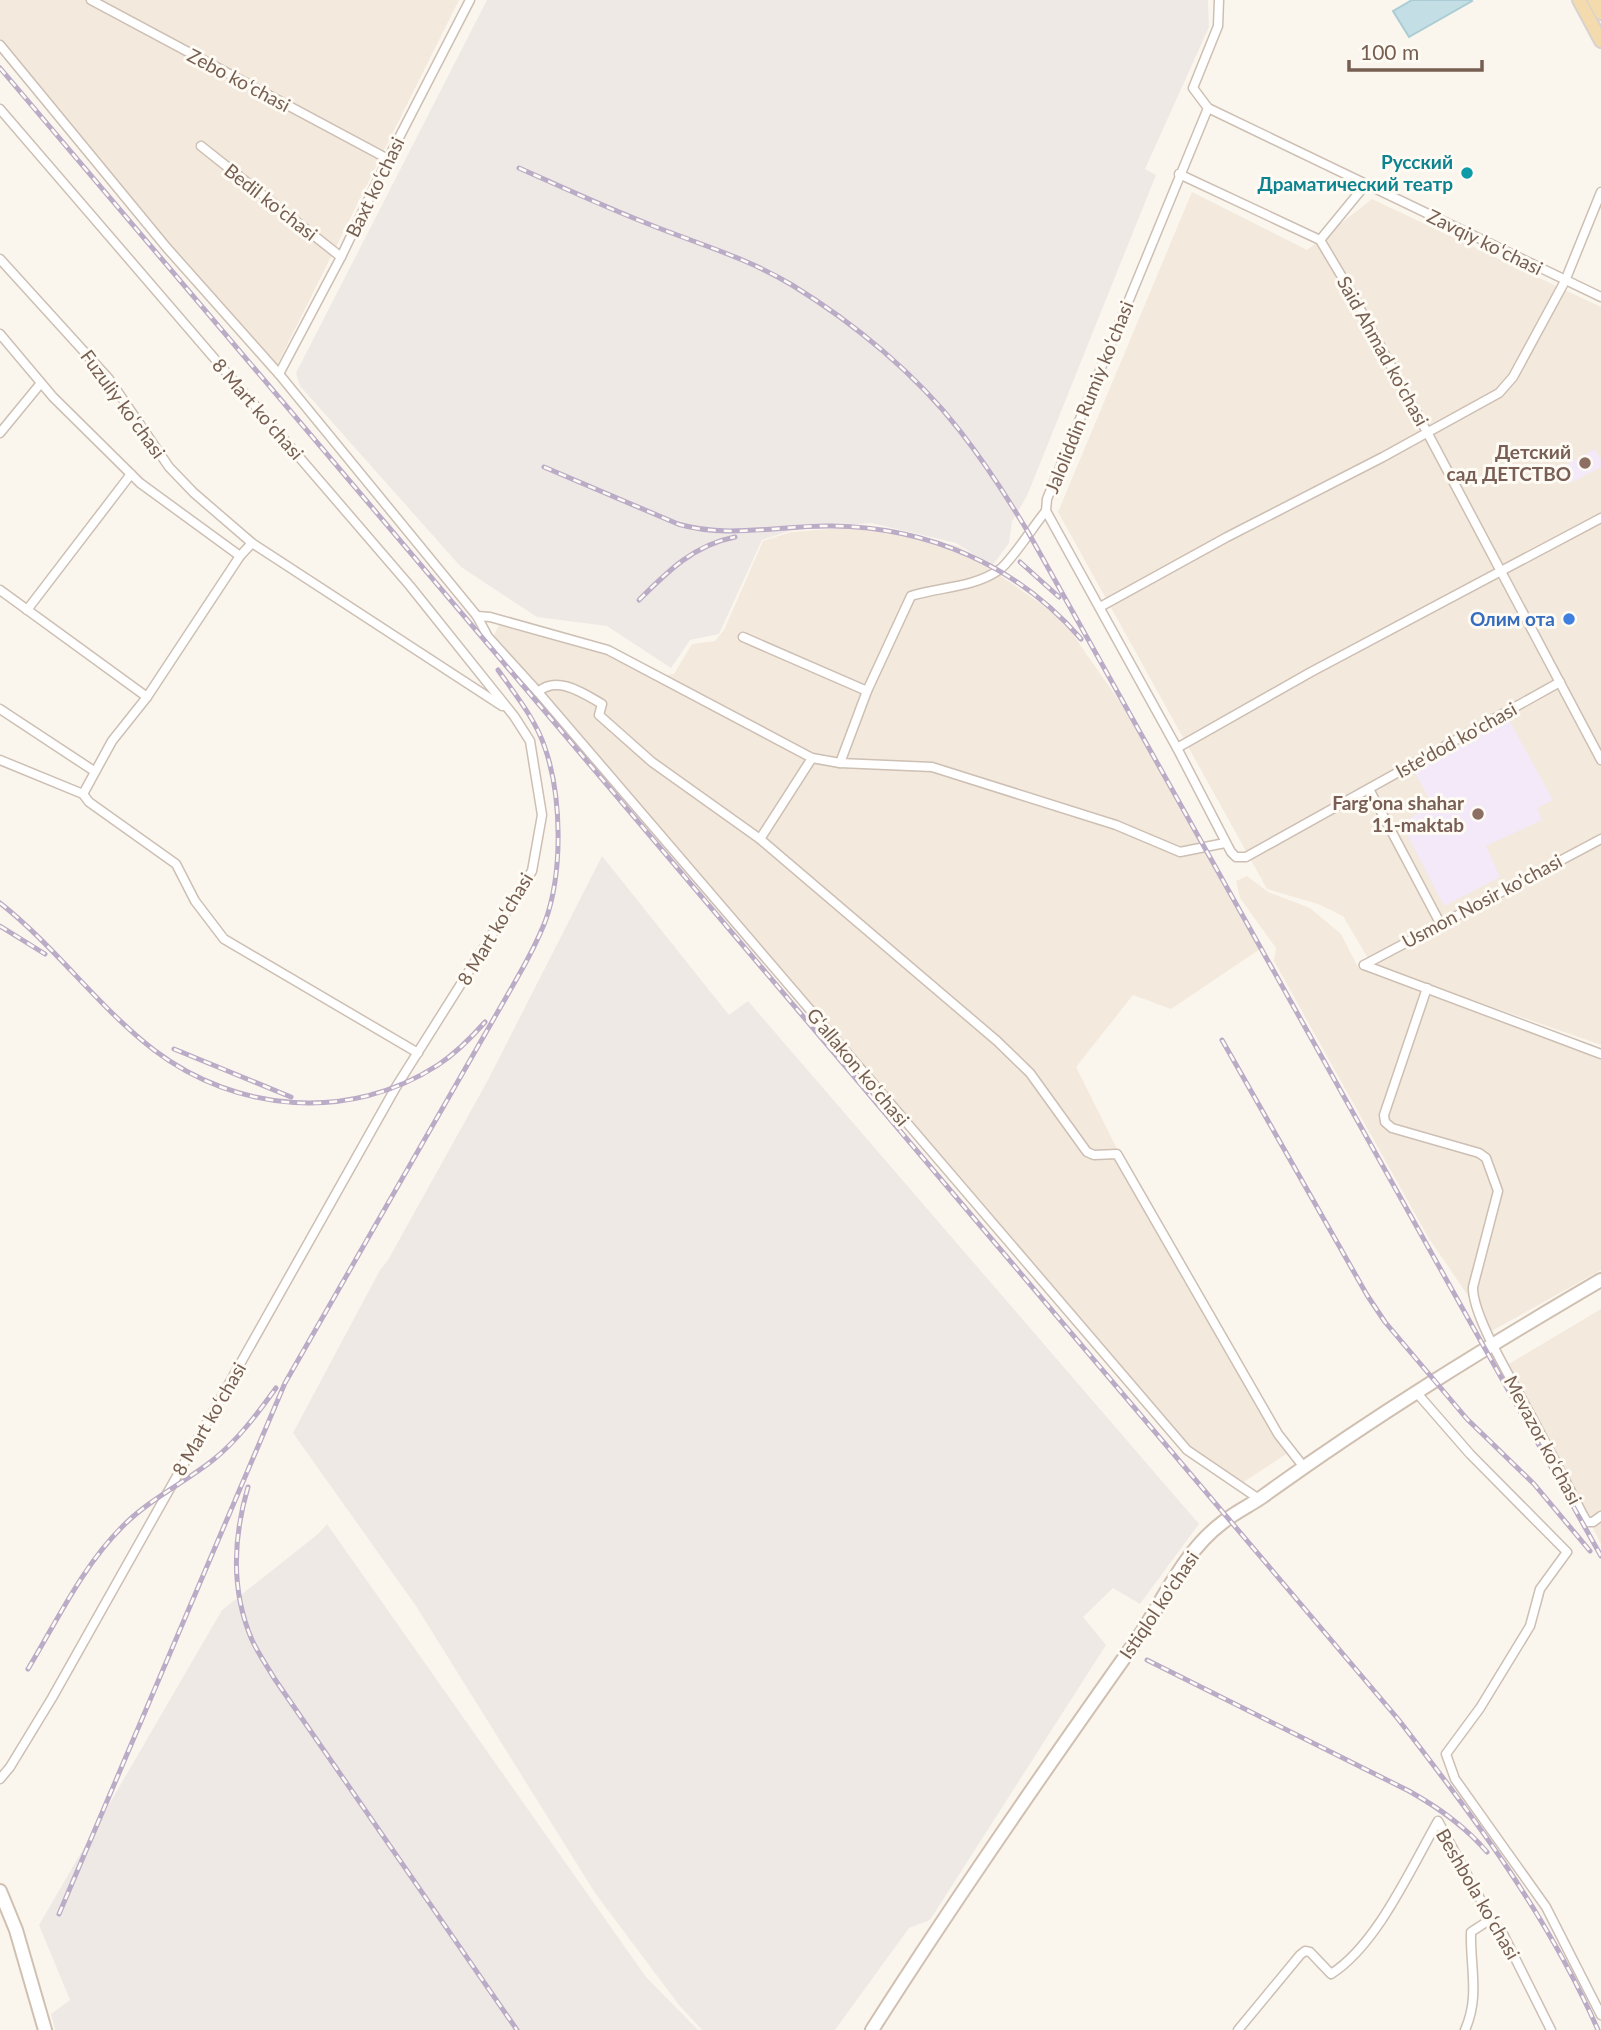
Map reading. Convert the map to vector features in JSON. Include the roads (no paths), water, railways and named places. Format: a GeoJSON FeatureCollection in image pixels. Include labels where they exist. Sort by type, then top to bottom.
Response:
{"type":"FeatureCollection","features":[{"type":"Feature","properties":{"kind":"main road"},"geometry":{"type":"LineString","coordinates":[[1579,0],[1601,41]]}},
{"type":"Feature","properties":{"kind":"main road"},"geometry":{"type":"LineString","coordinates":[[1594,0],[1601,13]]}},
{"type":"Feature","properties":{"kind":"main road","name":"Istiqlol ko'chasi"},"geometry":{"type":"LineString","coordinates":[[872,2030],[918,1957],[1138,1638],[1189,1558],[1222,1522],[1416,1392],[1601,1280]]}},
{"type":"Feature","properties":{"kind":"main road"},"geometry":{"type":"LineString","coordinates":[[0,1891],[16,1930],[45,2030]]}},
{"type":"Feature","properties":{"kind":"street","name":"Zebo koʻchasi"},"geometry":{"type":"LineString","coordinates":[[91,0],[388,159]]}},
{"type":"Feature","properties":{"kind":"street"},"geometry":{"type":"LineString","coordinates":[[459,0],[469,2]]}},
{"type":"Feature","properties":{"kind":"street"},"geometry":{"type":"LineString","coordinates":[[1208,108],[1193,88],[1218,26],[1219,0]]}},
{"type":"Feature","properties":{"kind":"street","name":"Baxt koʻchasi"},"geometry":{"type":"LineString","coordinates":[[279,374],[469,2]]}},
{"type":"Feature","properties":{"kind":"street","name":"Gʻallakon koʻchasi"},"geometry":{"type":"LineString","coordinates":[[0,45],[167,248],[279,374],[477,616],[488,637],[1187,1450],[1259,1499]]}},
{"type":"Feature","properties":{"kind":"street","name":"Jaloliddin Rumiy koʻchasi"},"geometry":{"type":"LineString","coordinates":[[1208,108],[1046,499],[1046,511],[1177,748],[1225,843],[1231,852],[1241,859]]}},
{"type":"Feature","properties":{"kind":"street","name":"Zavqiy koʻchasi"},"geometry":{"type":"LineString","coordinates":[[1208,108],[1601,297]]}},
{"type":"Feature","properties":{"kind":"street","name":"8 Mart koʻchasi"},"geometry":{"type":"LineString","coordinates":[[0,109],[410,586],[508,710],[530,741],[542,815],[532,871],[396,1087],[52,1699],[0,1779]]}},
{"type":"Feature","properties":{"kind":"street","name":"Bedil ko'chasi"},"geometry":{"type":"LineString","coordinates":[[201,146],[341,257]]}},
{"type":"Feature","properties":{"kind":"street"},"geometry":{"type":"LineString","coordinates":[[1179,174],[1320,240],[1366,184]]}},
{"type":"Feature","properties":{"kind":"street"},"geometry":{"type":"LineString","coordinates":[[1100,607],[1499,393],[1513,377],[1565,281],[1601,192]]}},
{"type":"Feature","properties":{"kind":"street","name":"Said Ahmad ko'chasi"},"geometry":{"type":"LineString","coordinates":[[1320,240],[1349,286],[1601,760]]}},
{"type":"Feature","properties":{"kind":"street","name":"Fuzuliy koʻchasi"},"geometry":{"type":"LineString","coordinates":[[0,259],[109,379],[169,467],[194,493],[252,543],[508,710]]}},
{"type":"Feature","properties":{"kind":"street","name":"Fuzuliy koʻchasi"},"geometry":{"type":"LineString","coordinates":[[0,334],[41,383],[140,484],[240,555]]}},
{"type":"Feature","properties":{"kind":"street"},"geometry":{"type":"LineString","coordinates":[[0,433],[41,383]]}},
{"type":"Feature","properties":{"kind":"street"},"geometry":{"type":"LineString","coordinates":[[27,610],[131,474]]}},
{"type":"Feature","properties":{"kind":"street"},"geometry":{"type":"LineString","coordinates":[[840,763],[867,691],[911,596],[933,589],[971,583],[1000,569],[1046,511]]}},
{"type":"Feature","properties":{"kind":"street"},"geometry":{"type":"LineString","coordinates":[[1177,748],[1233,718],[1264,697],[1601,518]]}},
{"type":"Feature","properties":{"kind":"street"},"geometry":{"type":"LineString","coordinates":[[83,794],[112,741],[147,697],[240,555],[252,543]]}},
{"type":"Feature","properties":{"kind":"street"},"geometry":{"type":"LineString","coordinates":[[0,590],[147,697]]}},
{"type":"Feature","properties":{"kind":"street"},"geometry":{"type":"LineString","coordinates":[[477,616],[490,617],[608,650],[812,758],[840,763],[932,767],[1116,825],[1180,852],[1225,843]]}},
{"type":"Feature","properties":{"kind":"street"},"geometry":{"type":"LineString","coordinates":[[743,637],[867,691]]}},
{"type":"Feature","properties":{"kind":"street","name":"Iste'dod ko'chasi"},"geometry":{"type":"LineString","coordinates":[[1241,859],[1560,682]]}},
{"type":"Feature","properties":{"kind":"street"},"geometry":{"type":"LineString","coordinates":[[538,692],[547,685],[557,684],[599,702],[603,706],[599,715],[632,747],[760,839],[997,1041],[1030,1073],[1087,1152],[1094,1155],[1117,1154],[1278,1434],[1303,1466]]}},
{"type":"Feature","properties":{"kind":"street"},"geometry":{"type":"LineString","coordinates":[[0,709],[94,771]]}},
{"type":"Feature","properties":{"kind":"street"},"geometry":{"type":"LineString","coordinates":[[760,839],[812,758]]}},
{"type":"Feature","properties":{"kind":"street"},"geometry":{"type":"LineString","coordinates":[[0,760],[83,794],[89,802],[176,864],[194,901],[223,939],[418,1053]]}},
{"type":"Feature","properties":{"kind":"street"},"geometry":{"type":"LineString","coordinates":[[1368,789],[1440,923]]}},
{"type":"Feature","properties":{"kind":"street","name":"Usmon Nosir ko'chasi"},"geometry":{"type":"LineString","coordinates":[[1427,988],[1364,965],[1601,839]]}},
{"type":"Feature","properties":{"kind":"street"},"geometry":{"type":"LineString","coordinates":[[1494,1344],[1473,1296],[1475,1276],[1498,1191],[1486,1158],[1479,1153],[1392,1128],[1384,1119],[1427,988],[1601,1054]]}},
{"type":"Feature","properties":{"kind":"street","name":"Mevazor koʻchasi"},"geometry":{"type":"LineString","coordinates":[[1494,1344],[1587,1522],[1593,1522],[1601,1516]]}},
{"type":"Feature","properties":{"kind":"street"},"geometry":{"type":"LineString","coordinates":[[1416,1392],[1470,1454],[1567,1552],[1540,1589],[1530,1626],[1480,1708],[1446,1754],[1455,1779],[1546,1907],[1601,2015]]}},
{"type":"Feature","properties":{"kind":"street","name":"Beshbola koʻchasi"},"geometry":{"type":"LineString","coordinates":[[1238,2030],[1305,1951],[1310,1952],[1332,1974],[1359,1951],[1381,1920],[1438,1821],[1503,1934],[1551,2030]]}},
{"type":"Feature","properties":{"kind":"street"},"geometry":{"type":"LineString","coordinates":[[1465,2030],[1475,1997],[1471,1932],[1492,1919]]}},
{"type":"Feature","properties":{"kind":"water"},"geometry":{"type":"Polygon","coordinates":[[[1412,0],[1472,1],[1409,37],[1393,11],[1412,0]]]}},
{"type":"Feature","properties":{"kind":"railway"},"geometry":{"type":"LineString","coordinates":[[0,68],[1398,1719],[1508,1868],[1556,1947],[1598,2030]]}},
{"type":"Feature","properties":{"kind":"railway"},"geometry":{"type":"LineString","coordinates":[[519,168],[621,213],[742,260],[792,285],[883,351],[924,389],[960,431],[996,480],[1028,532],[1601,1556]]}},
{"type":"Feature","properties":{"kind":"railway"},"geometry":{"type":"LineString","coordinates":[[544,467],[678,524],[697,528],[735,531],[813,526],[868,528],[937,543],[1000,571],[1056,613],[1081,639]]}},
{"type":"Feature","properties":{"kind":"railway"},"geometry":{"type":"LineString","coordinates":[[639,600],[671,569],[694,553],[735,537]]}},
{"type":"Feature","properties":{"kind":"railway"},"geometry":{"type":"LineString","coordinates":[[1020,562],[1059,597]]}},
{"type":"Feature","properties":{"kind":"railway"},"geometry":{"type":"LineString","coordinates":[[59,1914],[285,1383],[520,973],[545,922],[555,881],[557,858],[555,789],[545,748],[536,727],[498,670]]}},
{"type":"Feature","properties":{"kind":"railway"},"geometry":{"type":"LineString","coordinates":[[0,903],[40,938],[114,1015],[154,1050],[186,1071],[221,1087],[257,1097],[294,1102],[331,1102],[368,1096],[404,1083],[438,1065],[463,1045],[485,1022]]}},
{"type":"Feature","properties":{"kind":"railway"},"geometry":{"type":"LineString","coordinates":[[0,926],[45,954]]}},
{"type":"Feature","properties":{"kind":"railway"},"geometry":{"type":"LineString","coordinates":[[1222,1040],[1385,1322],[1467,1419],[1534,1484],[1590,1551]]}},
{"type":"Feature","properties":{"kind":"railway"},"geometry":{"type":"LineString","coordinates":[[174,1049],[291,1097]]}},
{"type":"Feature","properties":{"kind":"railway"},"geometry":{"type":"LineString","coordinates":[[28,1669],[71,1595],[95,1559],[122,1527],[143,1508],[222,1452],[247,1426],[276,1388]]}},
{"type":"Feature","properties":{"kind":"railway"},"geometry":{"type":"LineString","coordinates":[[248,1487],[239,1526],[236,1564],[240,1603],[254,1645],[517,2030]]}},
{"type":"Feature","properties":{"kind":"railway"},"geometry":{"type":"LineString","coordinates":[[1147,1660],[1409,1791],[1451,1818],[1487,1852]]}},
{"type":"Feature","properties":{"kind":"place","name":"Русский Драматический театр"},"geometry":{"type":"Point","coordinates":[1467,173]}},
{"type":"Feature","properties":{"kind":"place","name":"Детский сад ДЕТСТВО"},"geometry":{"type":"Point","coordinates":[1585,463]}},
{"type":"Feature","properties":{"kind":"place","name":"Олим ота"},"geometry":{"type":"Point","coordinates":[1569,619]}},
{"type":"Feature","properties":{"kind":"place","name":"Farg'ona shahar 11-maktab"},"geometry":{"type":"Point","coordinates":[1478,814]}}]}
